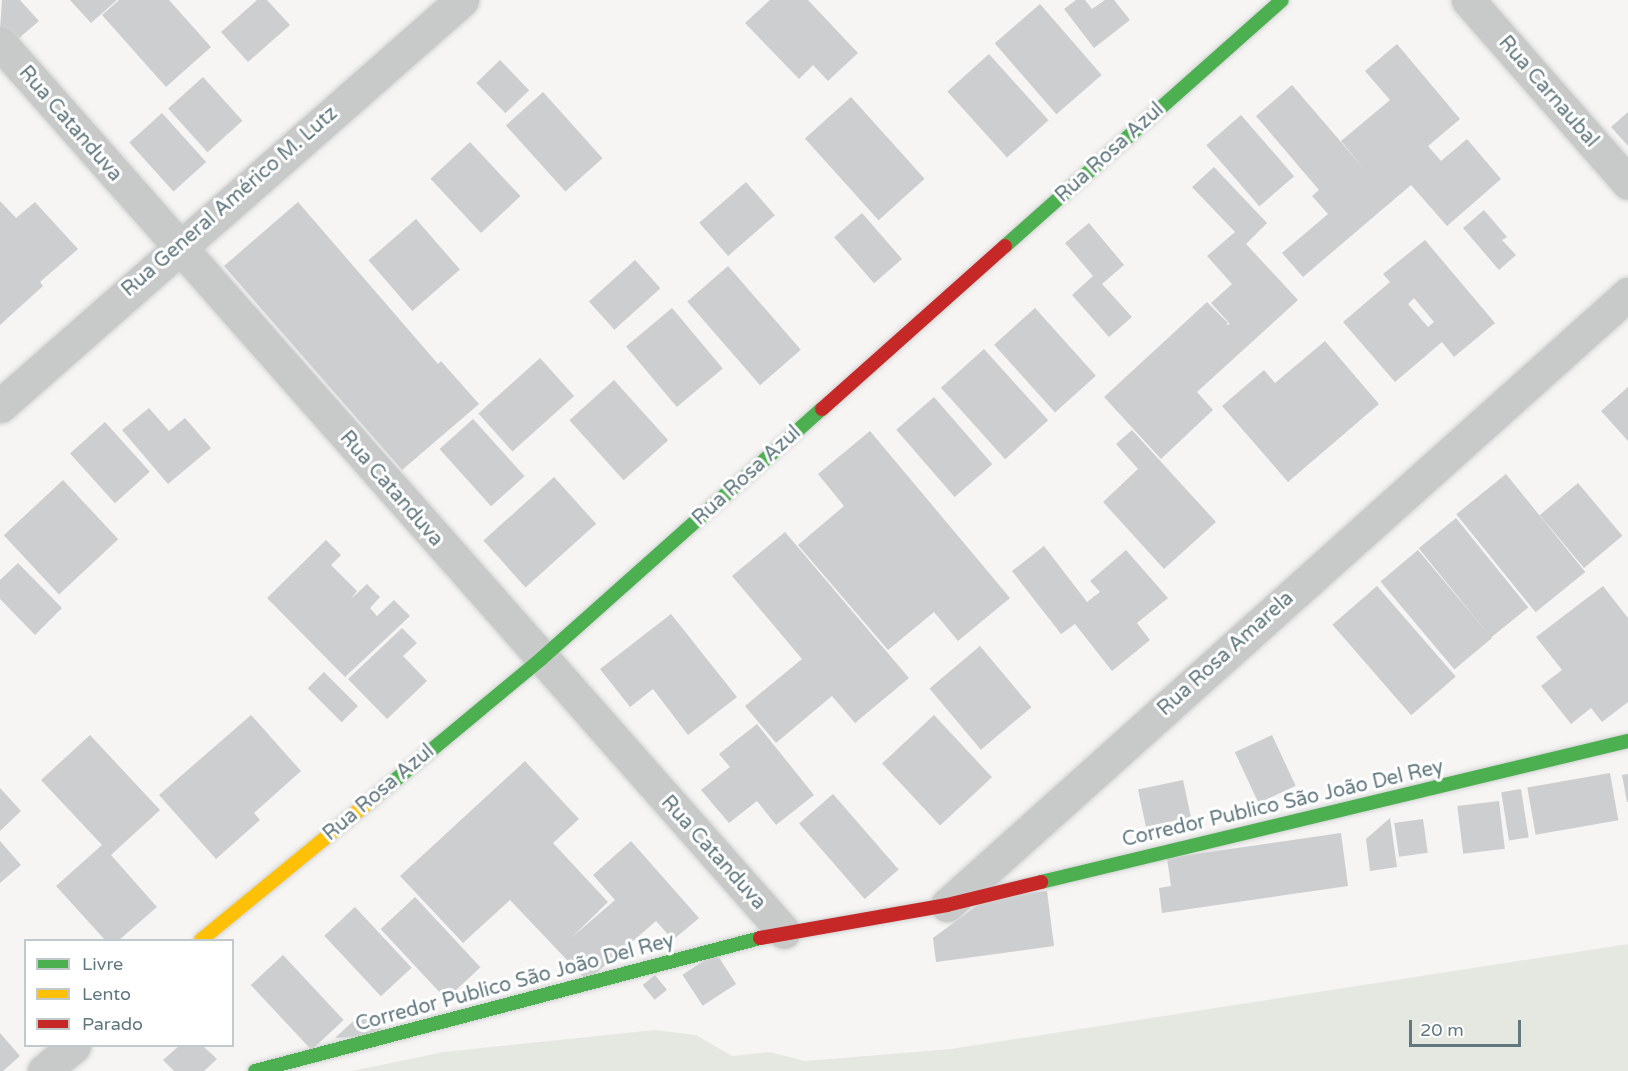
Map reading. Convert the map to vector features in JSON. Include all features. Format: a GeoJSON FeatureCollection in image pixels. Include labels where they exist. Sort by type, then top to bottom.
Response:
{"type":"FeatureCollection","features":[{"type":"Feature","properties":{"kind":"street","name":"Rua General Américo M. Lutz"},"geometry":{"type":"LineString","coordinates":[[0,406],[178,247],[462,0]]}},
{"type":"Feature","properties":{"kind":"street","name":"Rua Rosa Azul"},"geometry":{"type":"LineString","coordinates":[[202,939],[541,659],[1282,0]]}},
{"type":"Feature","properties":{"kind":"street","name":"Rua Carnaubal"},"geometry":{"type":"LineString","coordinates":[[1468,0],[1628,183]]}},
{"type":"Feature","properties":{"kind":"street","name":"Rua Catanduva"},"geometry":{"type":"LineString","coordinates":[[0,43],[784,932]]}},
{"type":"Feature","properties":{"kind":"street","name":"Rua Rosa Amarela"},"geometry":{"type":"LineString","coordinates":[[947,904],[1628,294]]}},
{"type":"Feature","properties":{"kind":"street","name":"Corredor Publico São João Del Rey"},"geometry":{"type":"LineString","coordinates":[[947,904],[1628,741]]}},
{"type":"Feature","properties":{"kind":"street"},"geometry":{"type":"LineString","coordinates":[[784,932],[947,904]]}},
{"type":"Feature","properties":{"kind":"street","name":"Corredor Publico São João Del Rey"},"geometry":{"type":"LineString","coordinates":[[255,1071],[784,932]]}},
{"type":"Feature","properties":{"kind":"street"},"geometry":{"type":"LineString","coordinates":[[44,1071],[73,1047]]}},
{"type":"Feature","properties":{"kind":"shaded area"},"geometry":{"type":"Polygon","coordinates":[[[1628,944],[1628,1071],[352,1071],[444,1052],[655,1030],[696,1035],[732,1056],[770,1052],[805,1061],[951,1049],[1628,944]]]}},
{"type":"Feature","properties":{"kind":"building"},"geometry":{"type":"Polygon","coordinates":[[[2,0],[20,0],[39,21],[12,44],[0,31],[2,0]]]}},
{"type":"Feature","properties":{"kind":"building"},"geometry":{"type":"Polygon","coordinates":[[[70,0],[117,0],[91,23],[70,0]]]}},
{"type":"Feature","properties":{"kind":"building"},"geometry":{"type":"Polygon","coordinates":[[[119,0],[169,0],[211,47],[166,87],[102,15],[119,0]]]}},
{"type":"Feature","properties":{"kind":"building"},"geometry":{"type":"Polygon","coordinates":[[[257,0],[267,0],[290,25],[248,62],[221,32],[257,0]]]}},
{"type":"Feature","properties":{"kind":"building"},"geometry":{"type":"Polygon","coordinates":[[[770,0],[808,0],[858,53],[828,81],[813,65],[799,79],[745,23],[770,0]]]}},
{"type":"Feature","properties":{"kind":"building"},"geometry":{"type":"Polygon","coordinates":[[[1076,0],[1085,0],[1092,9],[1105,0],[1114,0],[1130,20],[1094,48],[1064,9],[1076,0]]]}},
{"type":"Feature","properties":{"kind":"building"},"geometry":{"type":"Polygon","coordinates":[[[1040,4],[1102,75],[1056,114],[995,43],[1040,4]]]}},
{"type":"Feature","properties":{"kind":"building"},"geometry":{"type":"Polygon","coordinates":[[[1397,44],[1460,119],[1428,146],[1441,161],[1467,139],[1501,179],[1447,226],[1411,185],[1303,277],[1282,253],[1328,214],[1312,196],[1319,190],[1256,116],[1292,85],[1365,170],[1341,141],[1390,100],[1365,71],[1397,44]]]}},
{"type":"Feature","properties":{"kind":"building"},"geometry":{"type":"Polygon","coordinates":[[[989,54],[1049,120],[1007,158],[947,91],[989,54]]]}},
{"type":"Feature","properties":{"kind":"building"},"geometry":{"type":"Polygon","coordinates":[[[500,60],[529,90],[505,113],[476,83],[500,60]]]}},
{"type":"Feature","properties":{"kind":"building"},"geometry":{"type":"Polygon","coordinates":[[[203,77],[242,121],[208,152],[168,108],[203,77]]]}},
{"type":"Feature","properties":{"kind":"building"},"geometry":{"type":"Polygon","coordinates":[[[543,92],[603,158],[565,192],[506,125],[543,92]]]}},
{"type":"Feature","properties":{"kind":"building"},"geometry":{"type":"Polygon","coordinates":[[[851,97],[925,179],[879,220],[805,138],[851,97]]]}},
{"type":"Feature","properties":{"kind":"building"},"geometry":{"type":"Polygon","coordinates":[[[1628,112],[1628,146],[1611,127],[1628,112]]]}},
{"type":"Feature","properties":{"kind":"building"},"geometry":{"type":"Polygon","coordinates":[[[162,113],[206,162],[173,191],[129,142],[162,113]]]}},
{"type":"Feature","properties":{"kind":"building"},"geometry":{"type":"Polygon","coordinates":[[[1241,115],[1294,176],[1259,206],[1206,145],[1241,115]]]}},
{"type":"Feature","properties":{"kind":"building"},"geometry":{"type":"Polygon","coordinates":[[[470,142],[520,196],[481,233],[431,179],[470,142]]]}},
{"type":"Feature","properties":{"kind":"building"},"geometry":{"type":"Polygon","coordinates":[[[1214,167],[1267,223],[1246,244],[1298,300],[1197,392],[1213,410],[1161,459],[1104,397],[1207,302],[1228,323],[1225,325],[1230,324],[1211,303],[1232,284],[1207,256],[1235,232],[1192,187],[1214,167]]]}},
{"type":"Feature","properties":{"kind":"building"},"geometry":{"type":"Polygon","coordinates":[[[746,182],[775,215],[728,256],[699,223],[746,182]]]}},
{"type":"Feature","properties":{"kind":"building"},"geometry":{"type":"Polygon","coordinates":[[[0,201],[16,218],[35,202],[78,249],[40,282],[43,286],[0,325],[0,201]]]}},
{"type":"Feature","properties":{"kind":"building"},"geometry":{"type":"Polygon","coordinates":[[[298,202],[438,364],[441,361],[479,404],[402,470],[224,266],[298,202]]]}},
{"type":"Feature","properties":{"kind":"building"},"geometry":{"type":"Polygon","coordinates":[[[1484,210],[1507,237],[1502,240],[1516,255],[1499,270],[1463,228],[1484,210]]]}},
{"type":"Feature","properties":{"kind":"building"},"geometry":{"type":"Polygon","coordinates":[[[862,213],[902,259],[874,283],[834,237],[862,213]]]}},
{"type":"Feature","properties":{"kind":"building"},"geometry":{"type":"Polygon","coordinates":[[[416,219],[460,270],[412,311],[368,260],[416,219]]]}},
{"type":"Feature","properties":{"kind":"building"},"geometry":{"type":"Polygon","coordinates":[[[1089,223],[1124,265],[1102,284],[1132,317],[1109,337],[1072,295],[1093,276],[1065,243],[1089,223]]]}},
{"type":"Feature","properties":{"kind":"building"},"geometry":{"type":"Polygon","coordinates":[[[1425,240],[1495,323],[1454,357],[1442,342],[1395,382],[1343,322],[1390,282],[1383,274],[1425,240]],[[1414,298],[1408,304],[1428,327],[1434,322],[1414,298]]]}},
{"type":"Feature","properties":{"kind":"building"},"geometry":{"type":"Polygon","coordinates":[[[635,260],[660,288],[614,330],[589,301],[635,260]]]}},
{"type":"Feature","properties":{"kind":"building"},"geometry":{"type":"Polygon","coordinates":[[[728,266],[801,350],[760,385],[687,301],[728,266]]]}},
{"type":"Feature","properties":{"kind":"building"},"geometry":{"type":"Polygon","coordinates":[[[672,308],[723,369],[677,407],[626,347],[672,308]]]}},
{"type":"Feature","properties":{"kind":"building"},"geometry":{"type":"Polygon","coordinates":[[[1035,308],[1096,376],[1055,412],[994,345],[1035,308]]]}},
{"type":"Feature","properties":{"kind":"building"},"geometry":{"type":"Polygon","coordinates":[[[1325,341],[1379,404],[1288,482],[1222,406],[1264,370],[1275,383],[1325,341]]]}},
{"type":"Feature","properties":{"kind":"building"},"geometry":{"type":"Polygon","coordinates":[[[984,349],[1048,420],[1005,459],[941,388],[984,349]]]}},
{"type":"Feature","properties":{"kind":"building"},"geometry":{"type":"Polygon","coordinates":[[[540,358],[574,396],[512,451],[478,414],[540,358]]]}},
{"type":"Feature","properties":{"kind":"building"},"geometry":{"type":"Polygon","coordinates":[[[614,380],[668,440],[624,480],[569,420],[614,380]]]}},
{"type":"Feature","properties":{"kind":"building"},"geometry":{"type":"Polygon","coordinates":[[[1628,387],[1628,441],[1601,411],[1628,387]]]}},
{"type":"Feature","properties":{"kind":"building"},"geometry":{"type":"Polygon","coordinates":[[[934,397],[992,464],[955,497],[896,430],[934,397]]]}},
{"type":"Feature","properties":{"kind":"building"},"geometry":{"type":"Polygon","coordinates":[[[149,408],[169,431],[185,418],[211,448],[168,484],[122,430],[149,408]]]}},
{"type":"Feature","properties":{"kind":"building"},"geometry":{"type":"Polygon","coordinates":[[[473,419],[525,476],[491,506],[440,449],[473,419]]]}},
{"type":"Feature","properties":{"kind":"building"},"geometry":{"type":"Polygon","coordinates":[[[105,422],[150,472],[115,503],[70,453],[105,422]]]}},
{"type":"Feature","properties":{"kind":"building"},"geometry":{"type":"Polygon","coordinates":[[[1132,430],[1216,522],[1164,569],[1103,502],[1138,469],[1116,444],[1132,430]]]}},
{"type":"Feature","properties":{"kind":"building"},"geometry":{"type":"Polygon","coordinates":[[[870,431],[1010,598],[958,641],[934,612],[888,650],[798,545],[844,506],[853,517],[818,474],[870,431]]]}},
{"type":"Feature","properties":{"kind":"building"},"geometry":{"type":"Polygon","coordinates":[[[1506,474],[1585,572],[1536,612],[1456,514],[1506,474]]]}},
{"type":"Feature","properties":{"kind":"building"},"geometry":{"type":"Polygon","coordinates":[[[554,477],[596,524],[526,587],[483,541],[554,477]]]}},
{"type":"Feature","properties":{"kind":"building"},"geometry":{"type":"Polygon","coordinates":[[[63,480],[118,539],[59,594],[4,535],[63,480]]]}},
{"type":"Feature","properties":{"kind":"building"},"geometry":{"type":"Polygon","coordinates":[[[1578,483],[1622,536],[1584,568],[1540,515],[1578,483]]]}},
{"type":"Feature","properties":{"kind":"building"},"geometry":{"type":"Polygon","coordinates":[[[1456,518],[1528,607],[1491,638],[1419,548],[1456,518]]]}},
{"type":"Feature","properties":{"kind":"building"},"geometry":{"type":"Polygon","coordinates":[[[785,532],[909,678],[855,723],[832,696],[776,743],[745,706],[802,659],[732,576],[785,532]]]}},
{"type":"Feature","properties":{"kind":"building"},"geometry":{"type":"Polygon","coordinates":[[[326,540],[341,555],[331,565],[357,591],[351,599],[367,584],[380,597],[370,608],[377,616],[394,600],[410,616],[345,677],[267,598],[326,540]]]}},
{"type":"Feature","properties":{"kind":"building"},"geometry":{"type":"Polygon","coordinates":[[[1044,546],[1087,602],[1100,592],[1090,581],[1126,550],[1168,598],[1137,623],[1150,640],[1112,671],[1075,624],[1061,634],[1012,571],[1044,546]]]}},
{"type":"Feature","properties":{"kind":"building"},"geometry":{"type":"Polygon","coordinates":[[[1418,550],[1492,638],[1454,670],[1380,581],[1418,550]]]}},
{"type":"Feature","properties":{"kind":"building"},"geometry":{"type":"Polygon","coordinates":[[[18,563],[62,608],[35,635],[0,599],[0,580],[18,563]]]}},
{"type":"Feature","properties":{"kind":"building"},"geometry":{"type":"Polygon","coordinates":[[[1377,586],[1456,677],[1411,715],[1332,625],[1377,586]]]}},
{"type":"Feature","properties":{"kind":"building"},"geometry":{"type":"Polygon","coordinates":[[[1603,586],[1628,618],[1628,702],[1602,722],[1591,708],[1571,724],[1541,686],[1562,670],[1536,637],[1603,586]]]}},
{"type":"Feature","properties":{"kind":"building"},"geometry":{"type":"Polygon","coordinates":[[[671,614],[737,697],[688,735],[653,689],[630,707],[600,669],[671,614]]]}},
{"type":"Feature","properties":{"kind":"building"},"geometry":{"type":"Polygon","coordinates":[[[402,628],[417,643],[403,656],[427,681],[387,719],[348,679],[402,628]]]}},
{"type":"Feature","properties":{"kind":"building"},"geometry":{"type":"Polygon","coordinates":[[[980,646],[1031,707],[981,750],[929,688],[980,646]]]}},
{"type":"Feature","properties":{"kind":"building"},"geometry":{"type":"Polygon","coordinates":[[[324,672],[358,706],[342,722],[308,688],[324,672]]]}},
{"type":"Feature","properties":{"kind":"building"},"geometry":{"type":"Polygon","coordinates":[[[251,715],[301,771],[254,813],[260,820],[216,859],[159,795],[251,715]]]}},
{"type":"Feature","properties":{"kind":"building"},"geometry":{"type":"Polygon","coordinates":[[[934,715],[992,777],[940,826],[882,763],[934,715]]]}},
{"type":"Feature","properties":{"kind":"building"},"geometry":{"type":"Polygon","coordinates":[[[757,724],[814,795],[776,825],[757,801],[729,823],[701,790],[730,767],[719,754],[757,724]]]}},
{"type":"Feature","properties":{"kind":"building"},"geometry":{"type":"Polygon","coordinates":[[[90,735],[160,810],[111,855],[157,907],[120,939],[104,939],[56,886],[102,845],[41,780],[90,735]]]}},
{"type":"Feature","properties":{"kind":"building"},"geometry":{"type":"Polygon","coordinates":[[[1272,735],[1296,786],[1259,803],[1235,752],[1272,735]]]}},
{"type":"Feature","properties":{"kind":"building"},"geometry":{"type":"Polygon","coordinates":[[[525,761],[579,819],[553,843],[608,902],[571,938],[615,900],[593,875],[631,841],[699,918],[673,940],[656,921],[587,981],[510,900],[463,943],[400,876],[525,761]]]}},
{"type":"Feature","properties":{"kind":"building"},"geometry":{"type":"Polygon","coordinates":[[[1610,773],[1618,820],[1536,835],[1527,788],[1610,773]]]}},
{"type":"Feature","properties":{"kind":"building"},"geometry":{"type":"Polygon","coordinates":[[[1628,774],[1628,802],[1627,802],[1622,775],[1628,774]]]}},
{"type":"Feature","properties":{"kind":"building"},"geometry":{"type":"Polygon","coordinates":[[[1183,780],[1191,817],[1146,827],[1138,790],[1183,780]]]}},
{"type":"Feature","properties":{"kind":"building"},"geometry":{"type":"Polygon","coordinates":[[[0,788],[21,811],[0,831],[0,788]]]}},
{"type":"Feature","properties":{"kind":"building"},"geometry":{"type":"Polygon","coordinates":[[[1521,789],[1529,837],[1509,841],[1501,792],[1521,789]]]}},
{"type":"Feature","properties":{"kind":"building"},"geometry":{"type":"Polygon","coordinates":[[[833,794],[899,869],[865,899],[799,824],[833,794]]]}},
{"type":"Feature","properties":{"kind":"building"},"geometry":{"type":"Polygon","coordinates":[[[1499,801],[1505,849],[1463,854],[1457,806],[1499,801]]]}},
{"type":"Feature","properties":{"kind":"building"},"geometry":{"type":"Polygon","coordinates":[[[1390,818],[1397,867],[1370,871],[1366,839],[1390,818]]]}},
{"type":"Feature","properties":{"kind":"building"},"geometry":{"type":"Polygon","coordinates":[[[1423,819],[1428,853],[1399,857],[1394,823],[1423,819]]]}},
{"type":"Feature","properties":{"kind":"building"},"geometry":{"type":"Polygon","coordinates":[[[1341,833],[1348,886],[1162,913],[1159,888],[1171,886],[1167,858],[1341,833]]]}},
{"type":"Feature","properties":{"kind":"building"},"geometry":{"type":"Polygon","coordinates":[[[0,841],[21,865],[0,883],[0,841]]]}},
{"type":"Feature","properties":{"kind":"building"},"geometry":{"type":"Polygon","coordinates":[[[1047,891],[1054,946],[936,962],[933,938],[987,898],[1047,891]]]}},
{"type":"Feature","properties":{"kind":"building"},"geometry":{"type":"Polygon","coordinates":[[[415,897],[480,967],[446,999],[381,929],[415,897]]]}},
{"type":"Feature","properties":{"kind":"building"},"geometry":{"type":"Polygon","coordinates":[[[355,907],[412,968],[381,996],[324,936],[355,907]]]}},
{"type":"Feature","properties":{"kind":"building"},"geometry":{"type":"Polygon","coordinates":[[[716,953],[736,984],[703,1006],[682,975],[716,953]]]}},
{"type":"Feature","properties":{"kind":"building"},"geometry":{"type":"Polygon","coordinates":[[[283,955],[344,1020],[312,1050],[251,985],[283,955]]]}},
{"type":"Feature","properties":{"kind":"building"},"geometry":{"type":"Polygon","coordinates":[[[655,975],[667,990],[655,1000],[643,985],[655,975]]]}},
{"type":"Feature","properties":{"kind":"building"},"geometry":{"type":"Polygon","coordinates":[[[364,1011],[387,1035],[335,1038],[364,1011]]]}},
{"type":"Feature","properties":{"kind":"building"},"geometry":{"type":"Polygon","coordinates":[[[0,1033],[20,1056],[3,1071],[0,1071],[0,1033]]]}},
{"type":"Feature","properties":{"kind":"building"},"geometry":{"type":"Polygon","coordinates":[[[178,1047],[204,1047],[217,1059],[204,1071],[174,1071],[163,1060],[178,1047]]]}},
{"type":"Feature","properties":{"kind":"traffic: fast"},"geometry":{"type":"LineString","coordinates":[[1005,246],[1282,0]]}},
{"type":"Feature","properties":{"kind":"traffic: fast"},"geometry":{"type":"LineString","coordinates":[[376,796],[541,659],[822,409]]}},
{"type":"Feature","properties":{"kind":"traffic: fast"},"geometry":{"type":"LineString","coordinates":[[1041,882],[1628,741]]}},
{"type":"Feature","properties":{"kind":"traffic: fast"},"geometry":{"type":"LineString","coordinates":[[255,1071],[760,938]]}},
{"type":"Feature","properties":{"kind":"traffic: slow"},"geometry":{"type":"LineString","coordinates":[[202,939],[376,796]]}},
{"type":"Feature","properties":{"kind":"traffic: jam"},"geometry":{"type":"LineString","coordinates":[[822,409],[1005,246]]}},
{"type":"Feature","properties":{"kind":"traffic: jam"},"geometry":{"type":"LineString","coordinates":[[760,938],[947,905],[1041,882]]}}]}
